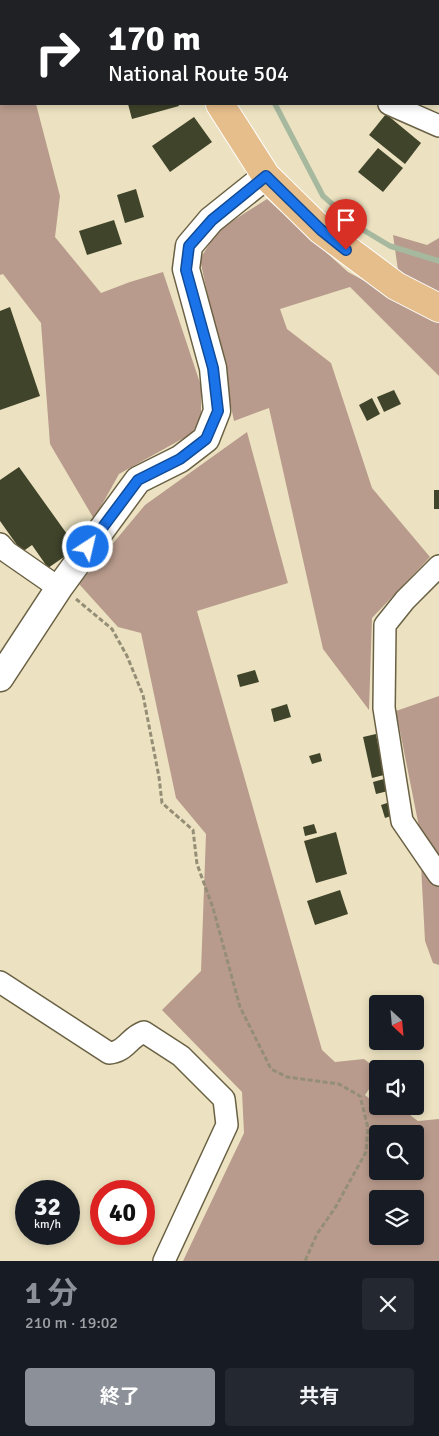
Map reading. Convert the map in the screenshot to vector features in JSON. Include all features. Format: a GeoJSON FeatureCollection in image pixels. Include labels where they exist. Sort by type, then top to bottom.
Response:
{"type":"FeatureCollection","features":[{"type":"Feature","properties":{"kind":"highway"},"geometry":{"type":"LineString","coordinates":[[221,105],[266,176],[321,230],[396,286],[439,308]]}},
{"type":"Feature","properties":{"kind":"street"},"geometry":{"type":"LineString","coordinates":[[391,105],[439,126]]}},
{"type":"Feature","properties":{"kind":"street"},"geometry":{"type":"LineString","coordinates":[[0,678],[59,588],[138,480],[180,459],[206,439],[218,411],[213,368],[186,270],[189,246],[212,220],[266,176]]}},
{"type":"Feature","properties":{"kind":"street"},"geometry":{"type":"LineString","coordinates":[[0,544],[7,552],[59,588]]}},
{"type":"Feature","properties":{"kind":"street"},"geometry":{"type":"LineString","coordinates":[[439,566],[405,600],[385,625],[384,708],[402,821],[439,875]]}},
{"type":"Feature","properties":{"kind":"street"},"geometry":{"type":"LineString","coordinates":[[0,982],[109,1054],[118,1053],[140,1033],[144,1032],[181,1056],[224,1099],[227,1126],[164,1261]]}},
{"type":"Feature","properties":{"kind":"path"},"geometry":{"type":"LineString","coordinates":[[59,588],[78,600],[112,629],[127,656],[143,695],[160,777],[162,802],[193,830],[198,864],[213,908],[240,1006],[271,1069],[286,1077],[339,1084],[360,1096],[368,1128],[366,1152],[335,1208],[317,1234],[306,1261]]}},
{"type":"Feature","properties":{"kind":"shaded area"},"geometry":{"type":"Polygon","coordinates":[[[0,105],[36,105],[60,196],[55,237],[101,293],[163,272],[201,386],[201,419],[191,434],[119,474],[94,519],[50,444],[41,323],[3,274],[0,275],[0,105]]]}},
{"type":"Feature","properties":{"kind":"shaded area"},"geometry":{"type":"Polygon","coordinates":[[[267,199],[348,272],[439,321],[439,376],[350,287],[280,309],[287,329],[331,363],[372,488],[430,557],[372,618],[369,710],[323,649],[269,408],[234,421],[200,259],[218,230],[267,199]]]}},
{"type":"Feature","properties":{"kind":"shaded area"},"geometry":{"type":"Polygon","coordinates":[[[393,235],[427,245],[439,238],[439,294],[399,277],[393,235]]]}},
{"type":"Feature","properties":{"kind":"shaded area"},"geometry":{"type":"Polygon","coordinates":[[[247,432],[288,583],[197,611],[322,1050],[335,1062],[364,1059],[369,1063],[369,1089],[365,1095],[369,1098],[369,1115],[410,1115],[418,1121],[439,1119],[439,1261],[183,1261],[244,1133],[242,1092],[162,1010],[201,971],[206,834],[176,798],[141,633],[118,627],[79,584],[145,505],[247,432]]]}},
{"type":"Feature","properties":{"kind":"shaded area"},"geometry":{"type":"Polygon","coordinates":[[[439,696],[439,965],[433,963],[425,941],[419,827],[396,711],[439,696]]]}},
{"type":"Feature","properties":{"kind":"building"},"geometry":{"type":"Polygon","coordinates":[[[128,105],[179,106],[132,119],[128,105]]]}},
{"type":"Feature","properties":{"kind":"building"},"geometry":{"type":"Polygon","coordinates":[[[386,114],[421,143],[405,164],[369,135],[386,114]]]}},
{"type":"Feature","properties":{"kind":"building"},"geometry":{"type":"Polygon","coordinates":[[[194,117],[212,142],[170,172],[152,146],[194,117]]]}},
{"type":"Feature","properties":{"kind":"building"},"geometry":{"type":"Polygon","coordinates":[[[378,148],[403,168],[383,192],[358,172],[378,148]]]}},
{"type":"Feature","properties":{"kind":"building"},"geometry":{"type":"Polygon","coordinates":[[[136,189],[144,217],[125,223],[117,195],[136,189]]]}},
{"type":"Feature","properties":{"kind":"building"},"geometry":{"type":"Polygon","coordinates":[[[114,220],[122,244],[87,255],[79,231],[114,220]]]}},
{"type":"Feature","properties":{"kind":"building"},"geometry":{"type":"Polygon","coordinates":[[[10,307],[40,396],[0,410],[0,311],[10,307]]]}},
{"type":"Feature","properties":{"kind":"building"},"geometry":{"type":"Polygon","coordinates":[[[394,390],[401,404],[384,412],[377,397],[394,390]]]}},
{"type":"Feature","properties":{"kind":"building"},"geometry":{"type":"Polygon","coordinates":[[[372,398],[380,414],[367,421],[359,405],[372,398]]]}},
{"type":"Feature","properties":{"kind":"building"},"geometry":{"type":"Polygon","coordinates":[[[19,467],[77,548],[48,568],[32,545],[22,552],[0,521],[0,480],[19,467]]]}},
{"type":"Feature","properties":{"kind":"building"},"geometry":{"type":"Polygon","coordinates":[[[434,490],[439,490],[439,509],[434,509],[434,490]]]}},
{"type":"Feature","properties":{"kind":"building"},"geometry":{"type":"Polygon","coordinates":[[[255,670],[259,682],[240,687],[237,675],[255,670]]]}},
{"type":"Feature","properties":{"kind":"building"},"geometry":{"type":"Polygon","coordinates":[[[287,704],[291,717],[274,722],[271,709],[287,704]]]}},
{"type":"Feature","properties":{"kind":"building"},"geometry":{"type":"Polygon","coordinates":[[[376,734],[384,775],[372,778],[363,737],[376,734]]]}},
{"type":"Feature","properties":{"kind":"building"},"geometry":{"type":"Polygon","coordinates":[[[320,753],[322,761],[312,764],[309,756],[320,753]]]}},
{"type":"Feature","properties":{"kind":"building"},"geometry":{"type":"Polygon","coordinates":[[[384,779],[388,791],[376,794],[373,782],[384,779]]]}},
{"type":"Feature","properties":{"kind":"building"},"geometry":{"type":"Polygon","coordinates":[[[393,801],[397,814],[385,818],[381,805],[393,801]]]}},
{"type":"Feature","properties":{"kind":"building"},"geometry":{"type":"Polygon","coordinates":[[[314,824],[317,833],[305,836],[303,827],[314,824]]]}},
{"type":"Feature","properties":{"kind":"building"},"geometry":{"type":"Polygon","coordinates":[[[336,832],[347,874],[316,883],[304,841],[336,832]]]}},
{"type":"Feature","properties":{"kind":"building"},"geometry":{"type":"Polygon","coordinates":[[[340,890],[348,914],[315,925],[307,901],[340,890]]]}},
{"type":"Feature","properties":{"kind":"waterway"},"geometry":{"type":"LineString","coordinates":[[276,105],[323,196],[360,228],[390,246],[439,261]]}},
{"type":"Feature","properties":{"kind":"route"},"geometry":{"type":"LineString","coordinates":[[88,547],[138,480],[180,459],[206,439],[218,411],[213,368],[186,270],[189,246],[212,220],[266,176],[321,230],[346,250]]}}]}
